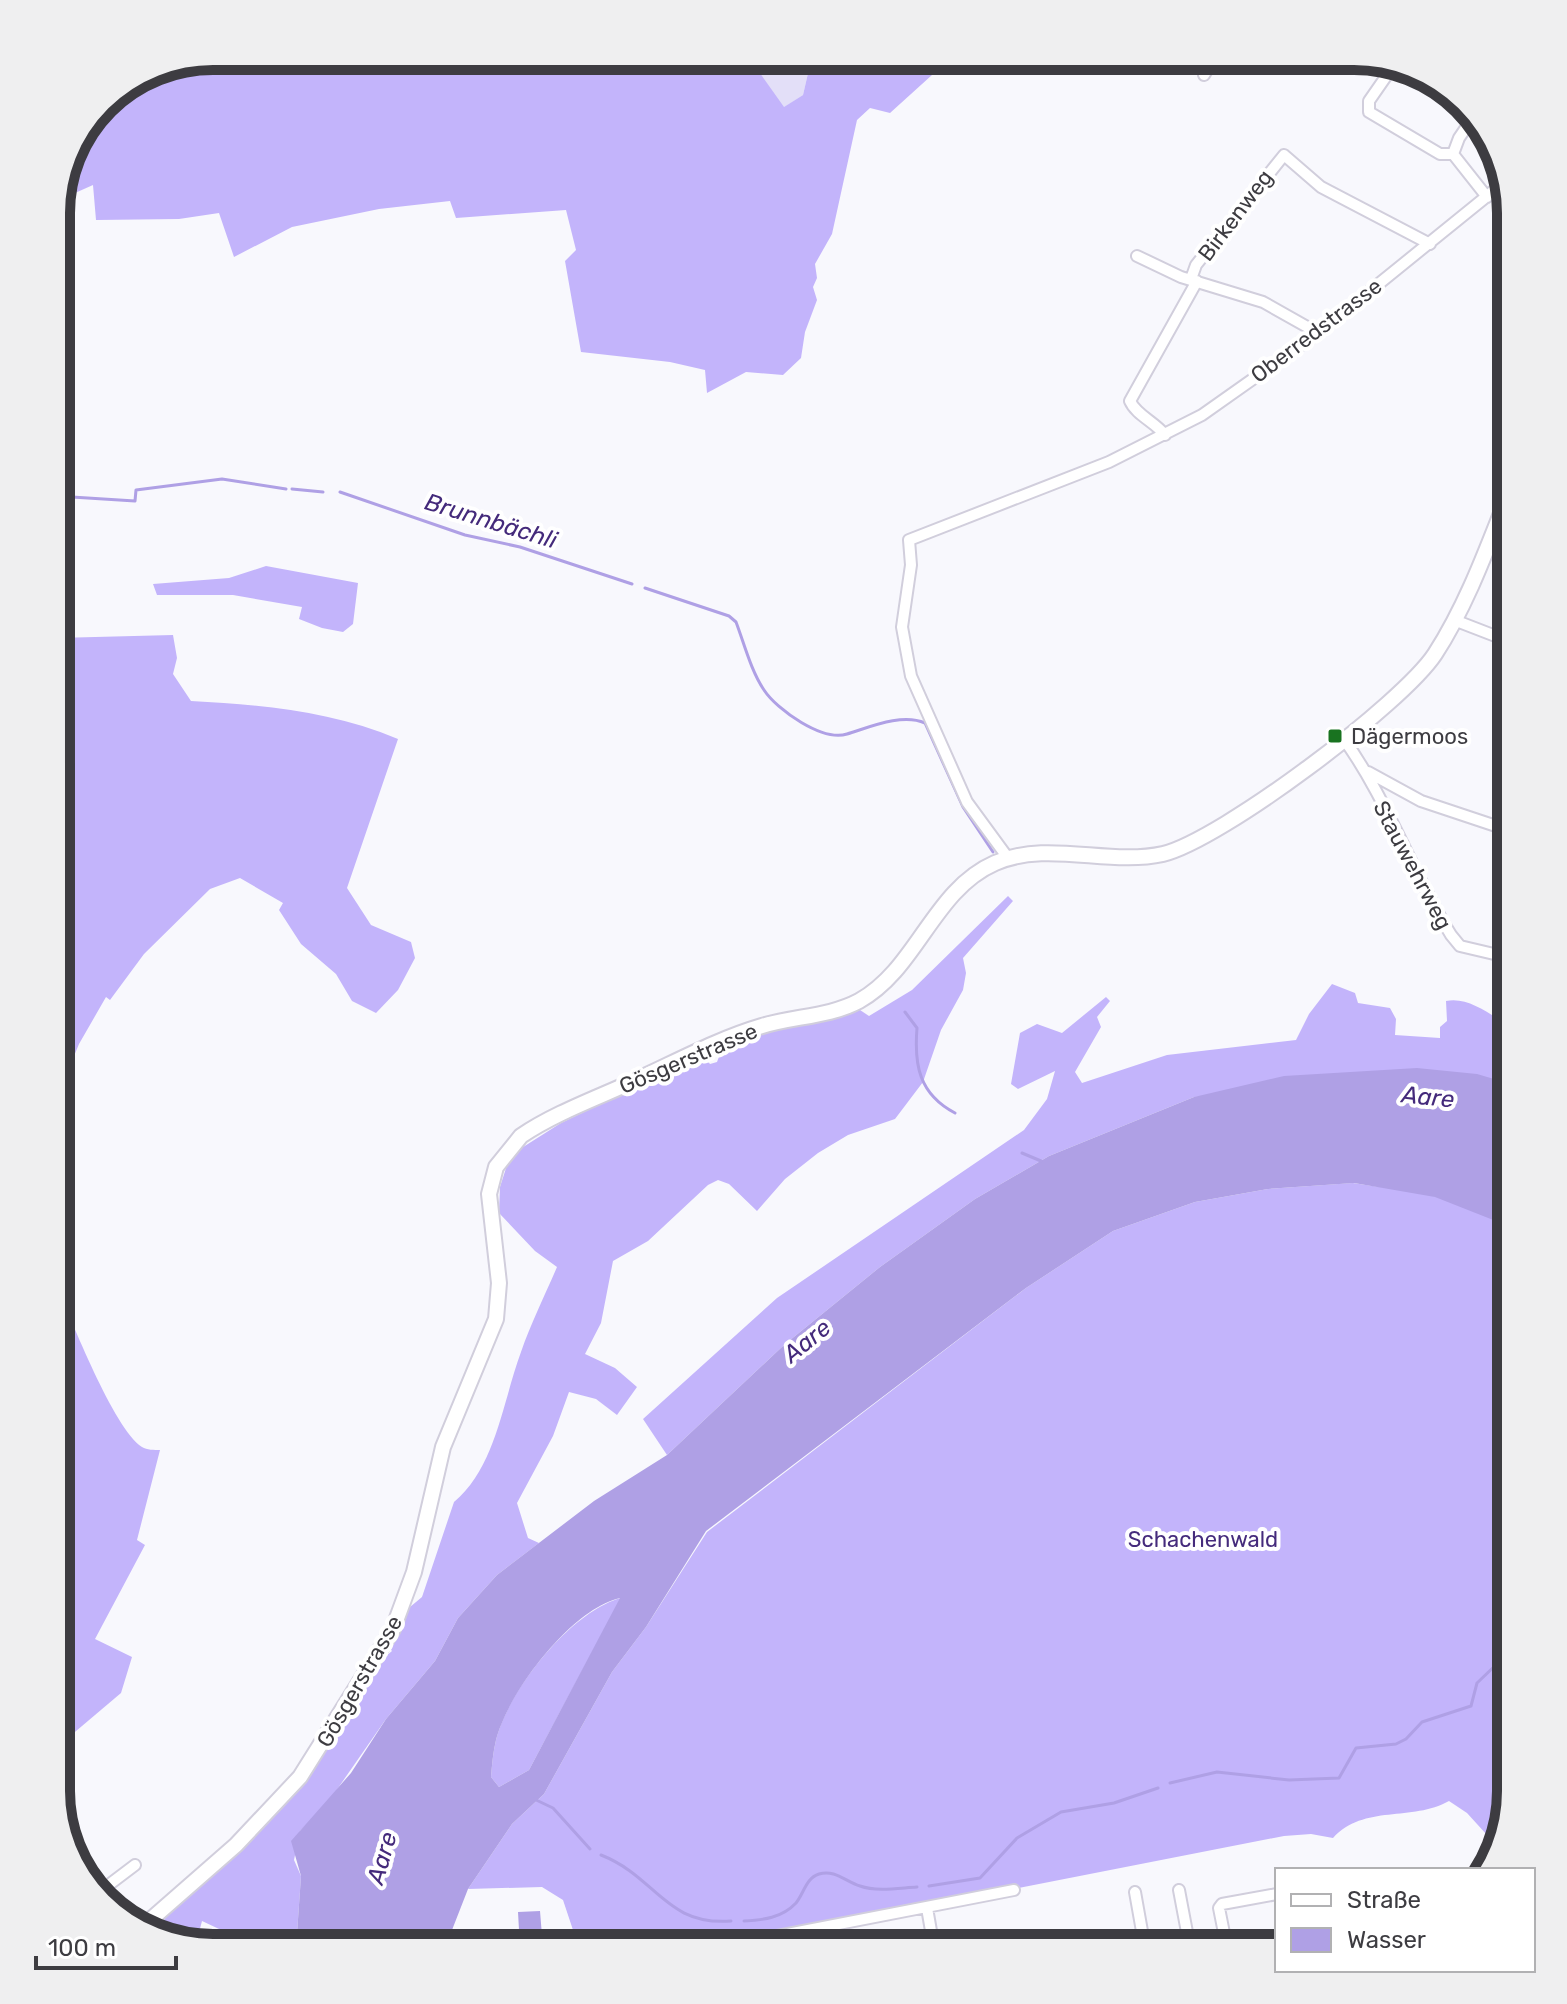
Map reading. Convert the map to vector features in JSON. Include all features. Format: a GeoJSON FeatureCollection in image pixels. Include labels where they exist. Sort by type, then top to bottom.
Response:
{"type":"FeatureCollection","features":[{"type":"Feature","properties":{"kind":"main road","name":"Gösgerstrasse"},"geometry":{"type":"LineString","coordinates":[[151,1919],[236,1845],[284,1796],[321,1748],[401,1611],[418,1558],[443,1447],[496,1319],[499,1283],[487,1207],[490,1185],[504,1155],[530,1130],[746,1031],[834,1011],[862,1000],[883,984],[959,889],[983,869],[1008,858],[1038,853],[1137,858],[1170,852],[1217,832],[1406,689],[1434,655],[1454,620],[1497,520]]}},
{"type":"Feature","properties":{"kind":"street"},"geometry":{"type":"LineString","coordinates":[[1204,75],[1207,70]]}},
{"type":"Feature","properties":{"kind":"street"},"geometry":{"type":"LineString","coordinates":[[1388,74],[1369,101],[1369,112],[1440,154],[1453,154]]}},
{"type":"Feature","properties":{"kind":"street"},"geometry":{"type":"LineString","coordinates":[[1453,154],[1468,125]]}},
{"type":"Feature","properties":{"kind":"street"},"geometry":{"type":"LineString","coordinates":[[1453,154],[1487,197]]}},
{"type":"Feature","properties":{"kind":"street","name":"Birkenweg"},"geometry":{"type":"LineString","coordinates":[[1165,435],[1154,422],[1134,409],[1130,401],[1194,280],[1196,265],[1284,155],[1321,187],[1430,244]]}},
{"type":"Feature","properties":{"kind":"street","name":"Oberredstrasse"},"geometry":{"type":"LineString","coordinates":[[1008,858],[967,802],[911,676],[902,627],[911,565],[909,540],[1117,456],[1202,415],[1318,333],[1495,190]]}},
{"type":"Feature","properties":{"kind":"street"},"geometry":{"type":"LineString","coordinates":[[1137,256],[1194,280],[1263,302],[1318,333]]}},
{"type":"Feature","properties":{"kind":"street"},"geometry":{"type":"LineString","coordinates":[[1454,620],[1497,637]]}},
{"type":"Feature","properties":{"kind":"street","name":"Stauwehrweg"},"geometry":{"type":"LineString","coordinates":[[1343,738],[1368,772],[1399,842],[1451,935],[1460,946],[1497,955]]}},
{"type":"Feature","properties":{"kind":"street"},"geometry":{"type":"LineString","coordinates":[[1368,772],[1421,801],[1497,826]]}},
{"type":"Feature","properties":{"kind":"street"},"geometry":{"type":"LineString","coordinates":[[107,1887],[135,1865]]}},
{"type":"Feature","properties":{"kind":"street"},"geometry":{"type":"LineString","coordinates":[[798,1934],[1014,1890]]}},
{"type":"Feature","properties":{"kind":"street"},"geometry":{"type":"LineString","coordinates":[[1179,1890],[1188,1934]]}},
{"type":"Feature","properties":{"kind":"street"},"geometry":{"type":"LineString","coordinates":[[1135,1892],[1143,1934]]}},
{"type":"Feature","properties":{"kind":"street"},"geometry":{"type":"LineString","coordinates":[[1224,1934],[1219,1908],[1222,1904],[1275,1894]]}},
{"type":"Feature","properties":{"kind":"street"},"geometry":{"type":"LineString","coordinates":[[927,1908],[932,1934]]}},
{"type":"Feature","properties":{"kind":"shaded area"},"geometry":{"type":"Polygon","coordinates":[[[758,70],[809,70],[803,95],[783,108],[758,70]]]}},
{"type":"Feature","properties":{"kind":"green space"},"geometry":{"type":"Polygon","coordinates":[[[203,70],[758,70],[784,107],[803,95],[809,70],[935,70],[890,113],[870,108],[857,120],[832,234],[815,264],[817,278],[813,287],[817,300],[805,332],[801,358],[783,375],[746,372],[707,393],[705,370],[670,362],[581,352],[565,261],[576,250],[566,210],[456,218],[450,201],[379,209],[292,227],[234,257],[219,213],[179,219],[96,220],[93,185],[71,195],[85,150],[94,133],[112,112],[133,94],[158,81],[203,70]]]}},
{"type":"Feature","properties":{"kind":"green space"},"geometry":{"type":"Polygon","coordinates":[[[266,566],[358,583],[353,624],[343,632],[322,628],[299,619],[302,607],[233,595],[157,595],[153,584],[229,578],[266,566]]]}},
{"type":"Feature","properties":{"kind":"green space"},"geometry":{"type":"Polygon","coordinates":[[[173,635],[177,658],[173,674],[191,701],[296,711],[348,722],[398,739],[347,888],[371,925],[411,942],[415,958],[398,990],[376,1013],[352,1001],[336,974],[301,944],[279,910],[283,903],[240,878],[210,889],[144,954],[110,1000],[106,997],[70,1066],[70,638],[173,635]]]}},
{"type":"Feature","properties":{"kind":"green space"},"geometry":{"type":"Polygon","coordinates":[[[1008,896],[1013,901],[963,958],[966,973],[963,990],[941,1030],[923,1082],[895,1119],[848,1135],[818,1153],[785,1179],[757,1211],[729,1184],[718,1180],[708,1185],[648,1241],[613,1261],[601,1323],[585,1354],[615,1368],[637,1387],[617,1415],[596,1399],[569,1392],[553,1436],[517,1503],[528,1538],[539,1543],[497,1575],[458,1618],[435,1661],[386,1719],[329,1801],[300,1831],[294,1860],[301,1876],[297,1934],[230,1934],[202,1921],[199,1933],[194,1933],[155,1921],[252,1835],[379,1662],[392,1651],[388,1646],[404,1612],[422,1597],[454,1502],[480,1471],[489,1452],[525,1341],[557,1267],[535,1251],[499,1213],[500,1187],[507,1165],[520,1149],[561,1123],[702,1055],[710,1064],[717,1062],[723,1046],[736,1040],[857,1008],[869,1016],[912,990],[1008,896]]]}},
{"type":"Feature","properties":{"kind":"green space"},"geometry":{"type":"Polygon","coordinates":[[[1332,984],[1355,993],[1358,1003],[1390,1008],[1396,1019],[1395,1035],[1440,1038],[1440,1027],[1447,1021],[1446,1001],[1463,1001],[1497,1018],[1497,1085],[1194,1097],[1049,1156],[975,1199],[880,1267],[784,1345],[667,1455],[643,1419],[777,1298],[1024,1130],[1047,1099],[1055,1071],[1018,1089],[1011,1084],[1020,1033],[1037,1024],[1062,1033],[1106,997],[1110,1001],[1097,1017],[1101,1027],[1075,1072],[1082,1083],[1167,1055],[1296,1040],[1309,1014],[1332,984]]]}},
{"type":"Feature","properties":{"kind":"green space","name":"Schachenwald"},"geometry":{"type":"Polygon","coordinates":[[[1353,1183],[1457,1202],[1497,1222],[1497,1791],[1489,1837],[1467,1813],[1449,1801],[1420,1811],[1359,1821],[1333,1838],[1311,1834],[1284,1836],[784,1934],[574,1934],[563,1900],[542,1887],[468,1889],[512,1824],[544,1794],[612,1672],[646,1627],[707,1532],[1026,1288],[1113,1231],[1195,1202],[1268,1189],[1353,1183]]]}},
{"type":"Feature","properties":{"kind":"green space"},"geometry":{"type":"Polygon","coordinates":[[[70,1318],[119,1419],[142,1447],[160,1450],[137,1540],[145,1545],[95,1639],[132,1657],[121,1693],[70,1736],[70,1318]]]}},
{"type":"Feature","properties":{"kind":"green space"},"geometry":{"type":"Polygon","coordinates":[[[621,1598],[529,1770],[499,1787],[491,1777],[496,1740],[503,1720],[528,1677],[544,1656],[582,1619],[621,1598]]]}},
{"type":"Feature","properties":{"kind":"water","name":"Aare"},"geometry":{"type":"Polygon","coordinates":[[[1417,1068],[1477,1074],[1497,1080],[1497,1221],[1435,1197],[1354,1183],[1268,1189],[1195,1202],[1113,1231],[1026,1288],[706,1531],[646,1627],[612,1672],[544,1794],[512,1824],[468,1889],[450,1934],[297,1934],[301,1876],[291,1841],[351,1773],[386,1719],[435,1661],[458,1618],[497,1575],[594,1501],[667,1455],[784,1345],[880,1267],[975,1199],[1049,1156],[1194,1097],[1284,1076],[1417,1068]],[[620,1598],[601,1605],[562,1635],[528,1677],[496,1740],[491,1777],[499,1787],[529,1770],[620,1598]]]}},
{"type":"Feature","properties":{"kind":"water"},"geometry":{"type":"Polygon","coordinates":[[[540,1911],[542,1934],[519,1934],[518,1912],[540,1911]]]}},
{"type":"Feature","properties":{"kind":"waterway","name":"Brunnbächli"},"geometry":{"type":"LineString","coordinates":[[70,497],[135,501],[136,490],[222,479],[286,489]]}},
{"type":"Feature","properties":{"kind":"waterway","name":"Brunnbächli"},"geometry":{"type":"LineString","coordinates":[[292,489],[323,492]]}},
{"type":"Feature","properties":{"kind":"waterway","name":"Brunnbächli"},"geometry":{"type":"LineString","coordinates":[[340,492],[465,535],[520,547],[632,584]]}},
{"type":"Feature","properties":{"kind":"waterway","name":"Brunnbächli"},"geometry":{"type":"LineString","coordinates":[[645,588],[729,616],[736,622],[759,682],[770,698],[814,729],[837,735],[896,720],[925,723],[963,807],[993,852]]}},
{"type":"Feature","properties":{"kind":"waterway","name":"Brunnbächli"},"geometry":{"type":"LineString","coordinates":[[905,1012],[917,1028],[918,1066],[926,1088],[955,1113]]}},
{"type":"Feature","properties":{"kind":"waterway"},"geometry":{"type":"LineString","coordinates":[[1022,1153],[1041,1161]]}},
{"type":"Feature","properties":{"kind":"waterway"},"geometry":{"type":"LineString","coordinates":[[1170,1783],[1217,1772],[1289,1780],[1339,1778],[1356,1748],[1396,1744],[1406,1739],[1422,1722],[1471,1706],[1477,1683],[1497,1664]]}},
{"type":"Feature","properties":{"kind":"waterway"},"geometry":{"type":"LineString","coordinates":[[929,1886],[980,1878],[1017,1838],[1061,1812],[1114,1803],[1158,1788]]}},
{"type":"Feature","properties":{"kind":"waterway"},"geometry":{"type":"LineString","coordinates":[[534,1799],[553,1808],[590,1849]]}},
{"type":"Feature","properties":{"kind":"waterway"},"geometry":{"type":"LineString","coordinates":[[601,1855],[620,1864],[662,1898],[691,1916],[709,1921],[731,1921]]}},
{"type":"Feature","properties":{"kind":"waterway"},"geometry":{"type":"LineString","coordinates":[[744,1921],[765,1919],[785,1912],[796,1903],[811,1879],[819,1874],[835,1875],[874,1889],[917,1887]]}},
{"type":"Feature","properties":{"kind":"place","name":"Dägermoos"},"geometry":{"type":"Point","coordinates":[1335,736]}}]}
